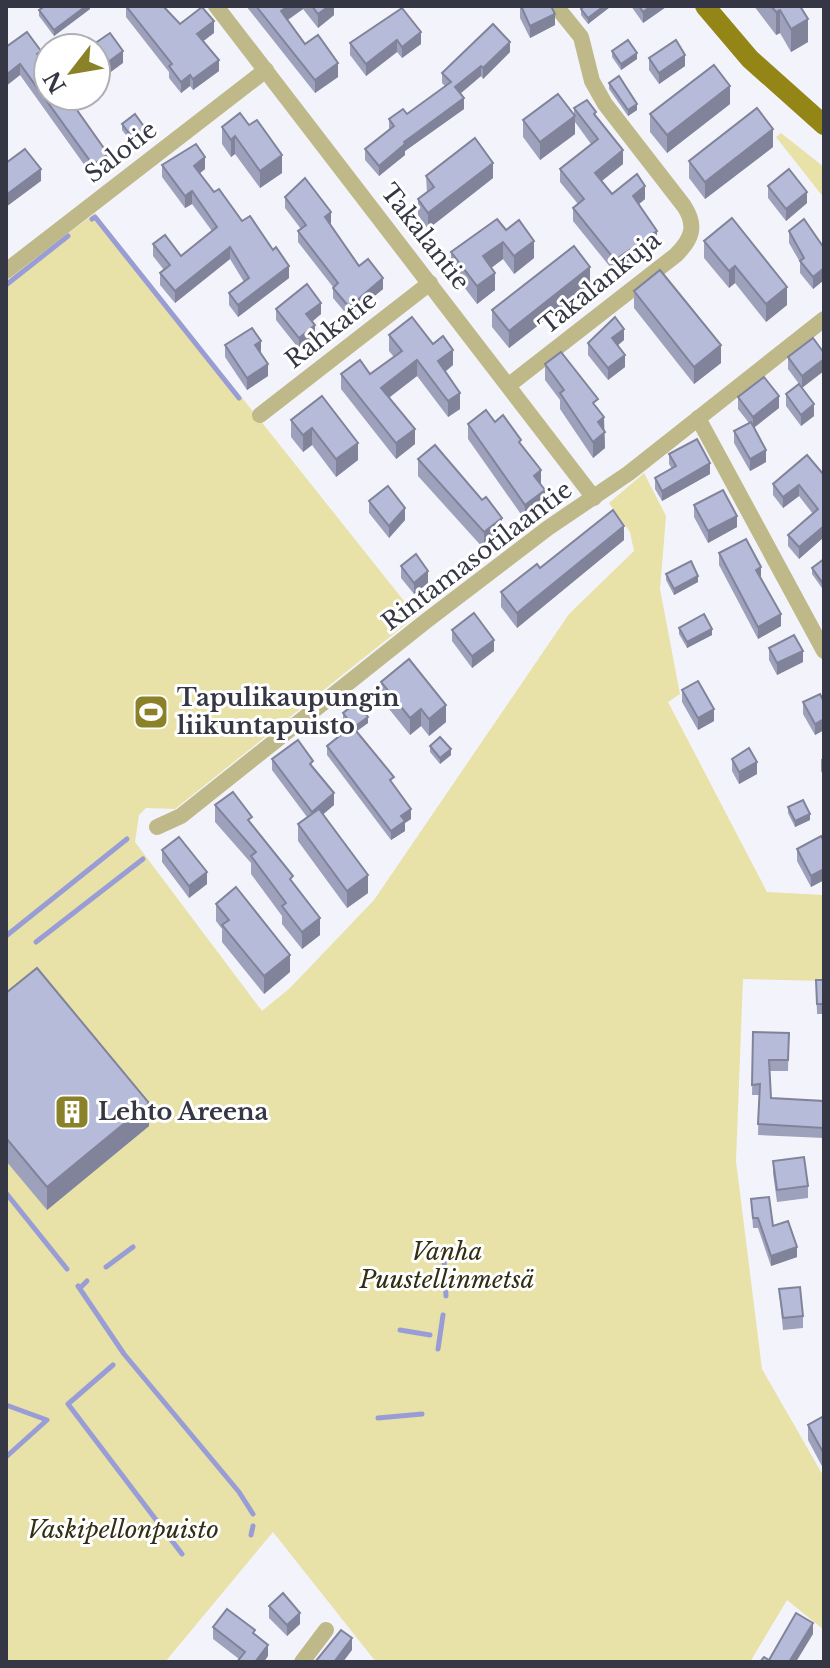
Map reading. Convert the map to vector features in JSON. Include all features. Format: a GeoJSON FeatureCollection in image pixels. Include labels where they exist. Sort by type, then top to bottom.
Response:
{"type":"FeatureCollection","features":[{"type":"Feature","properties":{"kind":"main road"},"geometry":{"type":"LineString","coordinates":[[705,6],[758,68],[824,125]]}},
{"type":"Feature","properties":{"kind":"street","name":"Takalantie"},"geometry":{"type":"LineString","coordinates":[[216,6],[594,498]]}},
{"type":"Feature","properties":{"kind":"street","name":"Takalankuja"},"geometry":{"type":"LineString","coordinates":[[509,385],[676,255],[692,235],[692,224],[684,206],[599,95],[581,37],[556,6]]}},
{"type":"Feature","properties":{"kind":"street","name":"Salotie"},"geometry":{"type":"LineString","coordinates":[[6,271],[266,70]]}},
{"type":"Feature","properties":{"kind":"street","name":"Rahkatie"},"geometry":{"type":"LineString","coordinates":[[260,415],[430,283]]}},
{"type":"Feature","properties":{"kind":"street","name":"Rintamasotilaantie"},"geometry":{"type":"LineString","coordinates":[[157,827],[181,816],[426,621],[548,528],[594,498],[824,319]]}},
{"type":"Feature","properties":{"kind":"street"},"geometry":{"type":"LineString","coordinates":[[698,418],[824,651]]}},
{"type":"Feature","properties":{"kind":"street"},"geometry":{"type":"LineString","coordinates":[[302,1662],[326,1630]]}},
{"type":"Feature","properties":{"kind":"green space"},"geometry":{"type":"Polygon","coordinates":[[[781,133],[824,167],[824,198],[776,137],[781,133]]]}},
{"type":"Feature","properties":{"kind":"green space","name":"Vanha Puustellinmetsä"},"geometry":{"type":"Polygon","coordinates":[[[95,213],[416,616],[175,809],[146,808],[139,815],[135,842],[262,1011],[290,988],[374,900],[569,614],[634,551],[630,532],[609,503],[644,473],[666,516],[660,589],[680,694],[668,702],[767,892],[824,895],[824,981],[743,979],[736,1161],[762,1369],[824,1477],[824,1630],[787,1600],[750,1662],[376,1662],[273,1532],[165,1662],[6,1662],[6,281],[95,213]]]}},
{"type":"Feature","properties":{"kind":"building"},"geometry":{"type":"Polygon","coordinates":[[[45,6],[86,6],[54,30],[39,10],[45,6]]]}},
{"type":"Feature","properties":{"kind":"building"},"geometry":{"type":"Polygon","coordinates":[[[126,6],[163,6],[180,24],[202,7],[214,21],[197,34],[219,60],[193,79],[190,75],[181,82],[169,66],[172,64],[126,6]]]}},
{"type":"Feature","properties":{"kind":"building"},"geometry":{"type":"Polygon","coordinates":[[[256,6],[288,6],[281,11],[305,44],[318,35],[338,63],[315,80],[256,6]]]}},
{"type":"Feature","properties":{"kind":"building"},"geometry":{"type":"Polygon","coordinates":[[[312,6],[329,6],[318,14],[312,6]]]}},
{"type":"Feature","properties":{"kind":"building"},"geometry":{"type":"Polygon","coordinates":[[[521,6],[551,6],[555,14],[530,26],[521,6]]]}},
{"type":"Feature","properties":{"kind":"building"},"geometry":{"type":"Polygon","coordinates":[[[584,6],[604,6],[588,18],[581,9],[584,6]]]}},
{"type":"Feature","properties":{"kind":"building"},"geometry":{"type":"Polygon","coordinates":[[[771,6],[800,6],[808,19],[791,29],[780,10],[776,12],[771,6]]]}},
{"type":"Feature","properties":{"kind":"building"},"geometry":{"type":"Polygon","coordinates":[[[402,8],[421,32],[402,47],[397,40],[366,64],[350,43],[402,8]]]}},
{"type":"Feature","properties":{"kind":"building"},"geometry":{"type":"Polygon","coordinates":[[[493,24],[510,42],[483,68],[481,66],[455,87],[464,98],[404,142],[379,166],[365,149],[394,126],[389,119],[403,109],[407,114],[451,82],[442,73],[493,24]]]}},
{"type":"Feature","properties":{"kind":"building"},"geometry":{"type":"Polygon","coordinates":[[[27,32],[32,39],[32,81],[20,64],[6,75],[6,47],[27,32]]]}},
{"type":"Feature","properties":{"kind":"building"},"geometry":{"type":"Polygon","coordinates":[[[112,36],[123,51],[112,59],[112,36]]]}},
{"type":"Feature","properties":{"kind":"building"},"geometry":{"type":"Polygon","coordinates":[[[628,40],[637,53],[621,64],[612,51],[628,40]]]}},
{"type":"Feature","properties":{"kind":"building"},"geometry":{"type":"Polygon","coordinates":[[[676,40],[685,55],[659,73],[649,58],[676,40]]]}},
{"type":"Feature","properties":{"kind":"building"},"geometry":{"type":"Polygon","coordinates":[[[714,65],[730,86],[667,135],[650,114],[714,65]]]}},
{"type":"Feature","properties":{"kind":"building"},"geometry":{"type":"Polygon","coordinates":[[[619,76],[637,104],[628,110],[609,83],[619,76]]]}},
{"type":"Feature","properties":{"kind":"building"},"geometry":{"type":"Polygon","coordinates":[[[558,94],[575,116],[540,142],[523,120],[558,94]]]}},
{"type":"Feature","properties":{"kind":"building"},"geometry":{"type":"Polygon","coordinates":[[[587,100],[596,112],[594,114],[623,150],[595,173],[612,194],[637,174],[645,186],[633,196],[657,231],[615,260],[573,208],[584,199],[560,169],[598,139],[574,108],[587,100]]]}},
{"type":"Feature","properties":{"kind":"building"},"geometry":{"type":"Polygon","coordinates":[[[757,108],[773,129],[705,182],[689,161],[757,108]]]}},
{"type":"Feature","properties":{"kind":"building"},"geometry":{"type":"Polygon","coordinates":[[[55,112],[78,112],[108,154],[93,165],[55,112]]]}},
{"type":"Feature","properties":{"kind":"building"},"geometry":{"type":"Polygon","coordinates":[[[240,113],[249,125],[257,120],[282,155],[260,171],[235,136],[231,140],[222,127],[240,113]]]}},
{"type":"Feature","properties":{"kind":"building"},"geometry":{"type":"Polygon","coordinates":[[[135,114],[145,128],[132,137],[122,124],[135,114]]]}},
{"type":"Feature","properties":{"kind":"building"},"geometry":{"type":"Polygon","coordinates":[[[475,138],[493,163],[428,213],[418,199],[434,187],[426,176],[475,138]]]}},
{"type":"Feature","properties":{"kind":"building"},"geometry":{"type":"Polygon","coordinates":[[[196,144],[205,157],[194,166],[214,192],[219,189],[242,221],[250,216],[273,250],[276,247],[289,266],[238,305],[229,293],[249,278],[230,247],[175,291],[160,273],[170,265],[153,244],[165,235],[181,256],[217,227],[192,191],[185,196],[162,165],[196,144]]]}},
{"type":"Feature","properties":{"kind":"building"},"geometry":{"type":"Polygon","coordinates":[[[25,149],[41,169],[6,195],[6,163],[25,149]]]}},
{"type":"Feature","properties":{"kind":"building"},"geometry":{"type":"Polygon","coordinates":[[[789,169],[807,192],[786,209],[768,186],[789,169]]]}},
{"type":"Feature","properties":{"kind":"building"},"geometry":{"type":"Polygon","coordinates":[[[305,178],[331,212],[325,217],[359,266],[368,259],[383,278],[349,307],[333,288],[338,283],[298,231],[306,225],[285,197],[305,178]]]}},
{"type":"Feature","properties":{"kind":"building"},"geometry":{"type":"Polygon","coordinates":[[[732,218],[787,287],[766,304],[735,266],[729,271],[704,241],[732,218]]]}},
{"type":"Feature","properties":{"kind":"building"},"geometry":{"type":"Polygon","coordinates":[[[497,219],[506,230],[519,220],[534,241],[514,256],[503,242],[483,256],[495,273],[477,286],[451,252],[497,219]]]}},
{"type":"Feature","properties":{"kind":"building"},"geometry":{"type":"Polygon","coordinates":[[[804,219],[824,248],[824,268],[813,277],[800,261],[804,258],[789,231],[804,219]]]}},
{"type":"Feature","properties":{"kind":"building"},"geometry":{"type":"Polygon","coordinates":[[[574,246],[590,267],[509,331],[492,310],[574,246]]]}},
{"type":"Feature","properties":{"kind":"building"},"geometry":{"type":"Polygon","coordinates":[[[660,270],[721,345],[694,367],[634,291],[660,270]]]}},
{"type":"Feature","properties":{"kind":"building"},"geometry":{"type":"Polygon","coordinates":[[[307,284],[321,303],[306,314],[315,325],[299,338],[276,309],[307,284]]]}},
{"type":"Feature","properties":{"kind":"building"},"geometry":{"type":"Polygon","coordinates":[[[412,317],[433,344],[443,336],[453,350],[438,361],[460,393],[448,401],[417,360],[381,388],[415,429],[396,443],[341,374],[360,360],[370,374],[402,351],[389,335],[412,317]]]}},
{"type":"Feature","properties":{"kind":"building"},"geometry":{"type":"Polygon","coordinates":[[[615,317],[624,329],[612,338],[625,355],[608,368],[588,343],[615,317]]]}},
{"type":"Feature","properties":{"kind":"building"},"geometry":{"type":"Polygon","coordinates":[[[252,328],[261,341],[255,345],[268,364],[247,378],[225,345],[252,328]]]}},
{"type":"Feature","properties":{"kind":"building"},"geometry":{"type":"Polygon","coordinates":[[[813,338],[824,353],[824,359],[802,376],[788,357],[813,338]]]}},
{"type":"Feature","properties":{"kind":"building"},"geometry":{"type":"Polygon","coordinates":[[[561,352],[598,399],[593,403],[604,417],[598,422],[605,432],[593,442],[560,393],[564,390],[545,364],[561,352]]]}},
{"type":"Feature","properties":{"kind":"building"},"geometry":{"type":"Polygon","coordinates":[[[764,377],[779,396],[753,417],[738,397],[764,377]]]}},
{"type":"Feature","properties":{"kind":"building"},"geometry":{"type":"Polygon","coordinates":[[[799,384],[814,404],[801,415],[786,394],[799,384]]]}},
{"type":"Feature","properties":{"kind":"building"},"geometry":{"type":"Polygon","coordinates":[[[322,396],[358,443],[336,459],[312,428],[303,435],[291,420],[322,396]]]}},
{"type":"Feature","properties":{"kind":"building"},"geometry":{"type":"Polygon","coordinates":[[[486,410],[495,422],[503,415],[541,470],[534,476],[545,490],[525,505],[468,424],[486,410]]]}},
{"type":"Feature","properties":{"kind":"building"},"geometry":{"type":"Polygon","coordinates":[[[751,422],[766,450],[750,459],[734,431],[751,422]]]}},
{"type":"Feature","properties":{"kind":"building"},"geometry":{"type":"Polygon","coordinates":[[[697,439],[710,463],[662,491],[655,478],[676,466],[669,454],[697,439]]]}},
{"type":"Feature","properties":{"kind":"building"},"geometry":{"type":"Polygon","coordinates":[[[435,445],[482,500],[486,497],[502,518],[484,532],[418,459],[435,445]]]}},
{"type":"Feature","properties":{"kind":"building"},"geometry":{"type":"Polygon","coordinates":[[[807,455],[824,475],[824,526],[799,547],[788,535],[818,509],[799,485],[783,497],[773,484],[807,455]]]}},
{"type":"Feature","properties":{"kind":"building"},"geometry":{"type":"Polygon","coordinates":[[[388,486],[405,508],[389,526],[369,501],[388,486]]]}},
{"type":"Feature","properties":{"kind":"building"},"geometry":{"type":"Polygon","coordinates":[[[723,490],[737,516],[708,531],[694,505],[723,490]]]}},
{"type":"Feature","properties":{"kind":"building"},"geometry":{"type":"Polygon","coordinates":[[[613,510],[624,526],[517,613],[501,592],[537,564],[540,568],[613,510]]]}},
{"type":"Feature","properties":{"kind":"building"},"geometry":{"type":"Polygon","coordinates":[[[746,539],[761,567],[756,570],[781,614],[758,627],[719,553],[746,539]]]}},
{"type":"Feature","properties":{"kind":"building"},"geometry":{"type":"Polygon","coordinates":[[[416,554],[428,571],[414,583],[401,566],[416,554]]]}},
{"type":"Feature","properties":{"kind":"building"},"geometry":{"type":"Polygon","coordinates":[[[824,559],[824,585],[812,568],[824,559]]]}},
{"type":"Feature","properties":{"kind":"building"},"geometry":{"type":"Polygon","coordinates":[[[691,561],[698,576],[674,589],[666,574],[691,561]]]}},
{"type":"Feature","properties":{"kind":"building"},"geometry":{"type":"Polygon","coordinates":[[[474,613],[494,640],[472,656],[452,630],[474,613]]]}},
{"type":"Feature","properties":{"kind":"building"},"geometry":{"type":"Polygon","coordinates":[[[704,614],[712,629],[687,642],[679,628],[704,614]]]}},
{"type":"Feature","properties":{"kind":"building"},"geometry":{"type":"Polygon","coordinates":[[[794,635],[803,651],[777,663],[769,648],[794,635]]]}},
{"type":"Feature","properties":{"kind":"building"},"geometry":{"type":"Polygon","coordinates":[[[409,659],[446,705],[429,719],[421,709],[410,718],[381,682],[409,659]]]}},
{"type":"Feature","properties":{"kind":"building"},"geometry":{"type":"Polygon","coordinates":[[[698,681],[714,709],[698,718],[682,690],[698,681]]]}},
{"type":"Feature","properties":{"kind":"building"},"geometry":{"type":"Polygon","coordinates":[[[820,694],[824,702],[824,719],[815,724],[803,702],[820,694]]]}},
{"type":"Feature","properties":{"kind":"building"},"geometry":{"type":"Polygon","coordinates":[[[357,702],[368,717],[354,727],[343,713],[357,702]]]}},
{"type":"Feature","properties":{"kind":"building"},"geometry":{"type":"Polygon","coordinates":[[[352,726],[394,777],[390,780],[411,809],[401,816],[405,821],[391,831],[327,746],[352,726]]]}},
{"type":"Feature","properties":{"kind":"building"},"geometry":{"type":"Polygon","coordinates":[[[440,737],[451,749],[440,758],[430,746],[440,737]]]}},
{"type":"Feature","properties":{"kind":"building"},"geometry":{"type":"Polygon","coordinates":[[[298,740],[313,761],[310,764],[334,793],[312,812],[272,759],[298,740]]]}},
{"type":"Feature","properties":{"kind":"building"},"geometry":{"type":"Polygon","coordinates":[[[749,748],[757,762],[739,772],[732,759],[749,748]]]}},
{"type":"Feature","properties":{"kind":"building"},"geometry":{"type":"Polygon","coordinates":[[[233,792],[252,817],[248,820],[293,876],[290,879],[320,918],[302,932],[282,906],[286,903],[251,856],[256,852],[215,805],[233,792]]]}},
{"type":"Feature","properties":{"kind":"building"},"geometry":{"type":"Polygon","coordinates":[[[803,800],[810,814],[795,821],[788,807],[803,800]]]}},
{"type":"Feature","properties":{"kind":"building"},"geometry":{"type":"Polygon","coordinates":[[[319,809],[368,875],[347,891],[298,824],[319,809]]]}},
{"type":"Feature","properties":{"kind":"building"},"geometry":{"type":"Polygon","coordinates":[[[821,836],[824,841],[824,869],[811,876],[797,849],[821,836]]]}},
{"type":"Feature","properties":{"kind":"building"},"geometry":{"type":"Polygon","coordinates":[[[179,837],[207,872],[189,886],[162,850],[179,837]]]}},
{"type":"Feature","properties":{"kind":"building"},"geometry":{"type":"Polygon","coordinates":[[[236,887],[290,955],[264,976],[222,925],[229,920],[216,904],[236,887]]]}},
{"type":"Feature","properties":{"kind":"building","name":"Lehto Areena"},"geometry":{"type":"Polygon","coordinates":[[[37,968],[149,1103],[47,1187],[6,1138],[6,993],[37,968]]]}},
{"type":"Feature","properties":{"kind":"building"},"geometry":{"type":"Polygon","coordinates":[[[816,980],[824,980],[824,1004],[817,1004],[816,980]]]}},
{"type":"Feature","properties":{"kind":"building"},"geometry":{"type":"Polygon","coordinates":[[[753,1032],[789,1033],[788,1060],[769,1060],[771,1098],[824,1101],[824,1128],[758,1124],[760,1084],[752,1085],[753,1032]]]}},
{"type":"Feature","properties":{"kind":"building"},"geometry":{"type":"Polygon","coordinates":[[[804,1157],[808,1186],[777,1190],[773,1161],[804,1157]]]}},
{"type":"Feature","properties":{"kind":"building"},"geometry":{"type":"Polygon","coordinates":[[[769,1197],[773,1226],[788,1221],[797,1247],[771,1256],[758,1218],[753,1218],[751,1199],[769,1197]]]}},
{"type":"Feature","properties":{"kind":"building"},"geometry":{"type":"Polygon","coordinates":[[[800,1287],[803,1316],[783,1318],[779,1289],[800,1287]]]}},
{"type":"Feature","properties":{"kind":"building"},"geometry":{"type":"Polygon","coordinates":[[[824,1416],[824,1454],[808,1425],[824,1416]]]}},
{"type":"Feature","properties":{"kind":"building"},"geometry":{"type":"Polygon","coordinates":[[[283,1593],[300,1613],[287,1625],[269,1606],[283,1593]]]}},
{"type":"Feature","properties":{"kind":"building"},"geometry":{"type":"Polygon","coordinates":[[[227,1609],[255,1630],[253,1633],[268,1645],[255,1662],[237,1662],[245,1652],[213,1627],[227,1609]]]}},
{"type":"Feature","properties":{"kind":"building"},"geometry":{"type":"Polygon","coordinates":[[[796,1613],[813,1623],[789,1662],[760,1662],[764,1657],[769,1660],[796,1613]]]}},
{"type":"Feature","properties":{"kind":"building"},"geometry":{"type":"Polygon","coordinates":[[[341,1630],[352,1638],[334,1662],[315,1662],[341,1630]]]}},
{"type":"Feature","properties":{"kind":"waterway"},"geometry":{"type":"LineString","coordinates":[[92,219],[95,217],[239,398]]}},
{"type":"Feature","properties":{"kind":"waterway"},"geometry":{"type":"LineString","coordinates":[[6,285],[68,236]]}},
{"type":"Feature","properties":{"kind":"waterway"},"geometry":{"type":"LineString","coordinates":[[6,936],[127,839]]}},
{"type":"Feature","properties":{"kind":"waterway"},"geometry":{"type":"LineString","coordinates":[[36,942],[143,859]]}},
{"type":"Feature","properties":{"kind":"waterway"},"geometry":{"type":"LineString","coordinates":[[6,1193],[67,1269]]}},
{"type":"Feature","properties":{"kind":"waterway"},"geometry":{"type":"LineString","coordinates":[[106,1267],[133,1247]]}},
{"type":"Feature","properties":{"kind":"waterway"},"geometry":{"type":"LineString","coordinates":[[444,1259],[446,1296]]}},
{"type":"Feature","properties":{"kind":"waterway"},"geometry":{"type":"LineString","coordinates":[[80,1288],[87,1281]]}},
{"type":"Feature","properties":{"kind":"waterway"},"geometry":{"type":"LineString","coordinates":[[78,1286],[124,1354],[239,1492],[253,1514]]}},
{"type":"Feature","properties":{"kind":"waterway"},"geometry":{"type":"LineString","coordinates":[[438,1349],[443,1315]]}},
{"type":"Feature","properties":{"kind":"waterway"},"geometry":{"type":"LineString","coordinates":[[400,1330],[430,1335]]}},
{"type":"Feature","properties":{"kind":"waterway"},"geometry":{"type":"LineString","coordinates":[[113,1365],[68,1404],[182,1554]]}},
{"type":"Feature","properties":{"kind":"waterway"},"geometry":{"type":"LineString","coordinates":[[6,1405],[47,1420],[6,1457]]}},
{"type":"Feature","properties":{"kind":"waterway"},"geometry":{"type":"LineString","coordinates":[[378,1418],[422,1414]]}},
{"type":"Feature","properties":{"kind":"waterway"},"geometry":{"type":"LineString","coordinates":[[251,1535],[253,1526]]}},
{"type":"Feature","properties":{"kind":"place","name":"Tapulikaupungin liikuntapuisto"},"geometry":{"type":"Point","coordinates":[151,712]}},
{"type":"Feature","properties":{"kind":"place","name":"Lehto Areena"},"geometry":{"type":"Point","coordinates":[72,1112]}},
{"type":"Feature","properties":{"kind":"park label","name":"Vaskipellonpuisto"},"geometry":{"type":"Point","coordinates":[123,1530]}}]}
